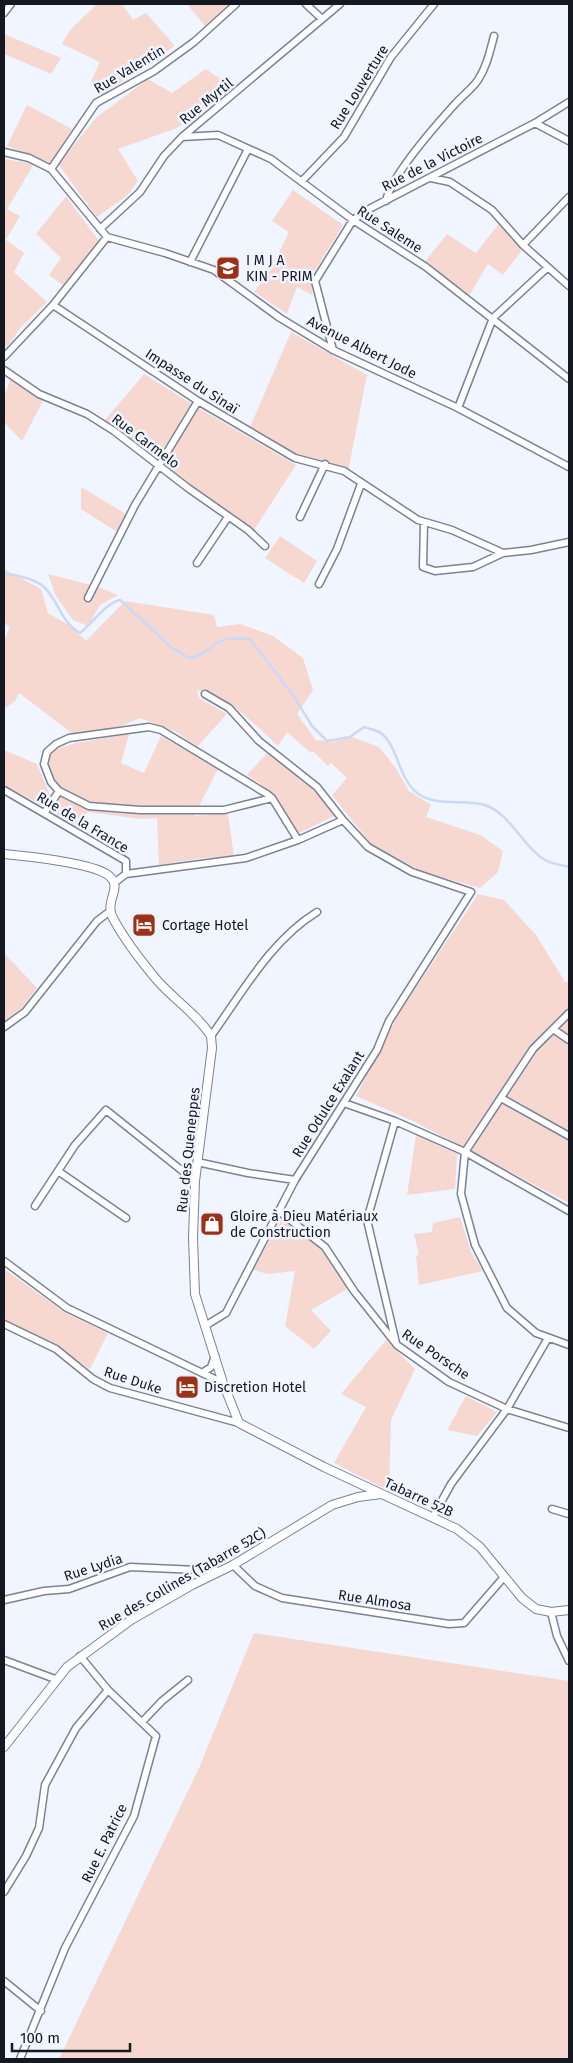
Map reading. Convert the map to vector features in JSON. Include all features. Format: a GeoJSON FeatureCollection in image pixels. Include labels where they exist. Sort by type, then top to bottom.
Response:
{"type":"FeatureCollection","features":[{"type":"Feature","properties":{"kind":"street"},"geometry":{"type":"LineString","coordinates":[[4,13],[11,4]]}},
{"type":"Feature","properties":{"kind":"street","name":"Rue Valentin"},"geometry":{"type":"LineString","coordinates":[[51,169],[96,103],[154,71],[194,42],[236,4]]}},
{"type":"Feature","properties":{"kind":"street"},"geometry":{"type":"LineString","coordinates":[[306,4],[322,19]]}},
{"type":"Feature","properties":{"kind":"street","name":"Rue Myrtil"},"geometry":{"type":"LineString","coordinates":[[100,229],[140,192],[164,156],[182,136],[340,4]]}},
{"type":"Feature","properties":{"kind":"street","name":"Rue Louverture"},"geometry":{"type":"LineString","coordinates":[[302,181],[344,137],[391,57],[434,4]]}},
{"type":"Feature","properties":{"kind":"street"},"geometry":{"type":"LineString","coordinates":[[386,200],[390,187],[425,141],[455,104],[478,81],[486,64],[494,36]]}},
{"type":"Feature","properties":{"kind":"street","name":"Rue de la Victoire"},"geometry":{"type":"LineString","coordinates":[[333,350],[315,281],[353,220],[386,200],[535,123],[569,102]]}},
{"type":"Feature","properties":{"kind":"street"},"geometry":{"type":"LineString","coordinates":[[535,123],[569,141]]}},
{"type":"Feature","properties":{"kind":"street","name":"Rue Saleme"},"geometry":{"type":"LineString","coordinates":[[182,136],[218,135],[271,159],[353,220],[426,267],[569,379]]}},
{"type":"Feature","properties":{"kind":"street"},"geometry":{"type":"LineString","coordinates":[[190,262],[248,149]]}},
{"type":"Feature","properties":{"kind":"street"},"geometry":{"type":"LineString","coordinates":[[4,152],[28,158],[51,169],[107,237],[53,305],[4,357]]}},
{"type":"Feature","properties":{"kind":"street"},"geometry":{"type":"LineString","coordinates":[[431,178],[450,182],[492,210],[523,245],[569,286]]}},
{"type":"Feature","properties":{"kind":"street"},"geometry":{"type":"LineString","coordinates":[[523,245],[569,197]]}},
{"type":"Feature","properties":{"kind":"street","name":"Avenue Albert Jode"},"geometry":{"type":"LineString","coordinates":[[107,237],[214,270],[280,318],[333,350],[458,408],[569,467]]}},
{"type":"Feature","properties":{"kind":"street"},"geometry":{"type":"LineString","coordinates":[[458,408],[493,318],[547,268]]}},
{"type":"Feature","properties":{"kind":"street","name":"Impasse du Sinaï"},"geometry":{"type":"LineString","coordinates":[[53,305],[198,401],[295,458],[325,464],[344,471],[361,484],[424,522],[459,533],[504,553]]}},
{"type":"Feature","properties":{"kind":"street","name":"Rue Carmelo"},"geometry":{"type":"LineString","coordinates":[[4,370],[39,394],[87,414],[248,530],[265,546]]}},
{"type":"Feature","properties":{"kind":"street"},"geometry":{"type":"LineString","coordinates":[[88,598],[135,505],[198,401]]}},
{"type":"Feature","properties":{"kind":"street"},"geometry":{"type":"LineString","coordinates":[[300,517],[325,464]]}},
{"type":"Feature","properties":{"kind":"street"},"geometry":{"type":"LineString","coordinates":[[319,584],[337,548],[361,484]]}},
{"type":"Feature","properties":{"kind":"street"},"geometry":{"type":"LineString","coordinates":[[197,564],[228,517]]}},
{"type":"Feature","properties":{"kind":"street"},"geometry":{"type":"LineString","coordinates":[[424,522],[422,558],[423,567],[426,570],[435,571],[473,567],[504,553],[531,550],[569,542]]}},
{"type":"Feature","properties":{"kind":"street"},"geometry":{"type":"LineString","coordinates":[[126,874],[238,860],[298,840],[343,820],[317,787],[259,741],[229,708],[205,694]]}},
{"type":"Feature","properties":{"kind":"street"},"geometry":{"type":"LineString","coordinates":[[272,798],[224,810],[140,810],[89,806],[59,791],[51,782],[44,764],[47,752],[56,744],[69,738],[149,726],[161,730],[272,798],[298,840]]}},
{"type":"Feature","properties":{"kind":"street","name":"Rue de la France"},"geometry":{"type":"LineString","coordinates":[[4,790],[45,812],[126,861],[126,874],[114,882]]}},
{"type":"Feature","properties":{"kind":"street"},"geometry":{"type":"LineString","coordinates":[[45,812],[59,791]]}},
{"type":"Feature","properties":{"kind":"street","name":"Rue Odulce Exalant"},"geometry":{"type":"LineString","coordinates":[[205,1326],[226,1313],[295,1180],[376,1050],[389,1021],[471,892],[412,872],[368,847],[343,820]]}},
{"type":"Feature","properties":{"kind":"street"},"geometry":{"type":"LineString","coordinates":[[4,854],[99,870],[114,882],[109,912],[98,921],[25,1012],[4,1027]]}},
{"type":"Feature","properties":{"kind":"street"},"geometry":{"type":"LineString","coordinates":[[109,912],[156,979],[211,1036],[275,948],[299,922],[316,912]]}},
{"type":"Feature","properties":{"kind":"street"},"geometry":{"type":"LineString","coordinates":[[569,1012],[533,1049],[465,1152],[461,1194],[475,1245],[507,1308],[536,1333],[569,1344]]}},
{"type":"Feature","properties":{"kind":"street"},"geometry":{"type":"LineString","coordinates":[[553,1029],[569,1040]]}},
{"type":"Feature","properties":{"kind":"street","name":"Rue des Queneppes"},"geometry":{"type":"LineString","coordinates":[[211,1036],[212,1048],[195,1181],[193,1238],[195,1294],[223,1383],[239,1423]]}},
{"type":"Feature","properties":{"kind":"street"},"geometry":{"type":"LineString","coordinates":[[501,1098],[569,1136]]}},
{"type":"Feature","properties":{"kind":"street"},"geometry":{"type":"LineString","coordinates":[[344,1103],[395,1121],[465,1152],[569,1211]]}},
{"type":"Feature","properties":{"kind":"street"},"geometry":{"type":"LineString","coordinates":[[35,1206],[75,1145],[106,1110],[195,1181]]}},
{"type":"Feature","properties":{"kind":"street"},"geometry":{"type":"LineString","coordinates":[[395,1121],[367,1220],[397,1345]]}},
{"type":"Feature","properties":{"kind":"street"},"geometry":{"type":"LineString","coordinates":[[197,1162],[248,1173],[295,1180]]}},
{"type":"Feature","properties":{"kind":"street"},"geometry":{"type":"LineString","coordinates":[[58,1171],[126,1218]]}},
{"type":"Feature","properties":{"kind":"street","name":"Rue Porsche"},"geometry":{"type":"LineString","coordinates":[[280,1212],[325,1247],[354,1291],[397,1345],[449,1382],[507,1409],[569,1428]]}},
{"type":"Feature","properties":{"kind":"street"},"geometry":{"type":"LineString","coordinates":[[4,1261],[67,1308],[223,1383]]}},
{"type":"Feature","properties":{"kind":"street","name":"Rue Duke"},"geometry":{"type":"LineString","coordinates":[[4,1324],[56,1350],[93,1379],[110,1388],[239,1423]]}},
{"type":"Feature","properties":{"kind":"street"},"geometry":{"type":"LineString","coordinates":[[433,1517],[451,1484],[507,1409],[548,1338]]}},
{"type":"Feature","properties":{"kind":"street"},"geometry":{"type":"LineString","coordinates":[[202,1373],[211,1367],[214,1356]]}},
{"type":"Feature","properties":{"kind":"street","name":"Tabarre 52B"},"geometry":{"type":"LineString","coordinates":[[239,1423],[456,1529],[480,1547],[522,1598],[536,1609],[551,1612],[569,1610]]}},
{"type":"Feature","properties":{"kind":"street","name":"Rue des Collines (Tabarre 52C)"},"geometry":{"type":"LineString","coordinates":[[4,1747],[38,1705],[55,1679],[80,1656],[131,1620],[233,1565],[332,1505],[358,1497],[381,1494]]}},
{"type":"Feature","properties":{"kind":"street"},"geometry":{"type":"LineString","coordinates":[[552,1509],[569,1514]]}},
{"type":"Feature","properties":{"kind":"street","name":"Rue Almosa"},"geometry":{"type":"LineString","coordinates":[[233,1565],[255,1586],[282,1598],[449,1624],[464,1623],[504,1577]]}},
{"type":"Feature","properties":{"kind":"street","name":"Rue Lydia"},"geometry":{"type":"LineString","coordinates":[[4,1600],[44,1591],[69,1589],[130,1567],[220,1571]]}},
{"type":"Feature","properties":{"kind":"street"},"geometry":{"type":"LineString","coordinates":[[551,1612],[557,1636],[569,1661]]}},
{"type":"Feature","properties":{"kind":"street","name":"Rue E. Patrice"},"geometry":{"type":"LineString","coordinates":[[20,2059],[65,1948],[134,1816],[156,1736],[108,1690],[80,1656]]}},
{"type":"Feature","properties":{"kind":"street"},"geometry":{"type":"LineString","coordinates":[[4,1660],[55,1679]]}},
{"type":"Feature","properties":{"kind":"street"},"geometry":{"type":"LineString","coordinates":[[142,1722],[156,1706],[188,1680]]}},
{"type":"Feature","properties":{"kind":"street"},"geometry":{"type":"LineString","coordinates":[[4,1892],[26,1856],[39,1828],[45,1785],[76,1728],[108,1690]]}},
{"type":"Feature","properties":{"kind":"street"},"geometry":{"type":"LineString","coordinates":[[4,1981],[41,2011]]}},
{"type":"Feature","properties":{"kind":"shaded area"},"geometry":{"type":"Polygon","coordinates":[[[97,4],[122,4],[133,20],[146,13],[175,46],[101,96],[91,81],[100,62],[62,44],[70,30],[97,4]]]}},
{"type":"Feature","properties":{"kind":"shaded area"},"geometry":{"type":"Polygon","coordinates":[[[187,4],[230,4],[205,26],[187,4]]]}},
{"type":"Feature","properties":{"kind":"shaded area"},"geometry":{"type":"Polygon","coordinates":[[[4,34],[61,58],[51,74],[4,54],[4,34]]]}},
{"type":"Feature","properties":{"kind":"shaded area"},"geometry":{"type":"Polygon","coordinates":[[[206,69],[233,88],[177,128],[118,149],[138,181],[128,195],[97,217],[58,164],[97,117],[148,79],[172,93],[206,69]]]}},
{"type":"Feature","properties":{"kind":"shaded area"},"geometry":{"type":"Polygon","coordinates":[[[27,105],[72,129],[51,163],[7,146],[27,105]]]}},
{"type":"Feature","properties":{"kind":"shaded area"},"geometry":{"type":"Polygon","coordinates":[[[4,159],[34,164],[7,209],[20,216],[6,240],[24,253],[14,272],[47,302],[21,327],[7,347],[4,345],[4,159]]]}},
{"type":"Feature","properties":{"kind":"shaded area"},"geometry":{"type":"Polygon","coordinates":[[[293,190],[343,225],[313,274],[312,295],[297,287],[287,314],[254,292],[270,271],[289,232],[272,221],[293,190]]]}},
{"type":"Feature","properties":{"kind":"shaded area"},"geometry":{"type":"Polygon","coordinates":[[[66,196],[99,241],[63,285],[49,275],[61,258],[36,234],[66,196]]]}},
{"type":"Feature","properties":{"kind":"shaded area"},"geometry":{"type":"Polygon","coordinates":[[[500,222],[523,249],[503,275],[488,264],[469,296],[424,263],[447,234],[476,253],[500,222]]]}},
{"type":"Feature","properties":{"kind":"shaded area"},"geometry":{"type":"Polygon","coordinates":[[[291,332],[367,375],[348,472],[297,454],[250,427],[291,332]]]}},
{"type":"Feature","properties":{"kind":"shaded area"},"geometry":{"type":"Polygon","coordinates":[[[144,374],[192,404],[157,458],[104,421],[144,374]]]}},
{"type":"Feature","properties":{"kind":"shaded area"},"geometry":{"type":"Polygon","coordinates":[[[11,378],[44,399],[22,441],[4,422],[4,397],[11,378]]]}},
{"type":"Feature","properties":{"kind":"shaded area"},"geometry":{"type":"Polygon","coordinates":[[[197,407],[296,465],[254,530],[211,503],[163,465],[197,407]]]}},
{"type":"Feature","properties":{"kind":"shaded area"},"geometry":{"type":"Polygon","coordinates":[[[81,487],[126,514],[117,532],[81,509],[81,487]]]}},
{"type":"Feature","properties":{"kind":"shaded area"},"geometry":{"type":"Polygon","coordinates":[[[280,536],[317,561],[304,583],[265,558],[280,536]]]}},
{"type":"Feature","properties":{"kind":"shaded area"},"geometry":{"type":"Polygon","coordinates":[[[4,569],[41,589],[48,613],[69,625],[86,641],[125,601],[214,615],[217,627],[240,624],[273,636],[303,658],[313,690],[297,714],[316,740],[332,742],[352,737],[379,747],[395,767],[409,791],[431,805],[426,817],[480,835],[503,851],[498,872],[480,888],[423,872],[371,844],[332,795],[347,778],[331,763],[328,766],[313,751],[311,753],[287,732],[278,746],[251,720],[231,705],[197,690],[199,698],[227,714],[197,747],[175,731],[140,718],[108,732],[73,734],[19,693],[15,701],[4,709],[4,641],[10,627],[4,623],[4,569]]]}},
{"type":"Feature","properties":{"kind":"shaded area"},"geometry":{"type":"Polygon","coordinates":[[[48,574],[95,586],[118,595],[100,605],[88,626],[73,620],[56,596],[48,574]]]}},
{"type":"Feature","properties":{"kind":"shaded area"},"geometry":{"type":"Polygon","coordinates":[[[129,734],[121,763],[144,773],[161,736],[218,769],[194,816],[228,813],[234,857],[203,858],[159,865],[157,818],[141,819],[87,812],[82,828],[57,815],[60,804],[43,765],[47,752],[76,743],[129,734]]]}},
{"type":"Feature","properties":{"kind":"shaded area"},"geometry":{"type":"Polygon","coordinates":[[[4,750],[37,764],[50,795],[44,806],[4,785],[4,750]]]}},
{"type":"Feature","properties":{"kind":"shaded area"},"geometry":{"type":"Polygon","coordinates":[[[267,753],[308,784],[336,815],[297,834],[282,808],[270,793],[247,775],[267,753]]]}},
{"type":"Feature","properties":{"kind":"shaded area"},"geometry":{"type":"Polygon","coordinates":[[[478,894],[504,900],[536,935],[565,982],[569,982],[569,1203],[415,1122],[356,1096],[398,1015],[478,894]]]}},
{"type":"Feature","properties":{"kind":"shaded area"},"geometry":{"type":"Polygon","coordinates":[[[4,953],[37,988],[22,1008],[4,1021],[4,953]]]}},
{"type":"Feature","properties":{"kind":"shaded area"},"geometry":{"type":"Polygon","coordinates":[[[416,1135],[457,1154],[455,1189],[407,1195],[416,1135]]]}},
{"type":"Feature","properties":{"kind":"shaded area"},"geometry":{"type":"Polygon","coordinates":[[[460,1217],[471,1252],[483,1271],[419,1285],[416,1256],[419,1255],[414,1234],[432,1232],[433,1223],[460,1217]]]}},
{"type":"Feature","properties":{"kind":"shaded area"},"geometry":{"type":"Polygon","coordinates":[[[282,1218],[321,1249],[349,1288],[311,1310],[331,1331],[314,1349],[285,1326],[295,1271],[268,1274],[253,1270],[282,1218]]]}},
{"type":"Feature","properties":{"kind":"shaded area"},"geometry":{"type":"Polygon","coordinates":[[[4,1269],[66,1313],[108,1333],[90,1369],[57,1348],[4,1320],[4,1269]]]}},
{"type":"Feature","properties":{"kind":"shaded area"},"geometry":{"type":"Polygon","coordinates":[[[386,1340],[415,1369],[391,1420],[389,1491],[334,1463],[366,1407],[341,1394],[386,1340]]]}},
{"type":"Feature","properties":{"kind":"shaded area"},"geometry":{"type":"Polygon","coordinates":[[[466,1396],[497,1412],[477,1436],[447,1430],[466,1396]]]}},
{"type":"Feature","properties":{"kind":"shaded area"},"geometry":{"type":"Polygon","coordinates":[[[254,1633],[569,1681],[569,2059],[59,2059],[199,1768],[254,1633]]]}},
{"type":"Feature","properties":{"kind":"waterway"},"geometry":{"type":"LineString","coordinates":[[4,573],[30,579],[44,587],[68,624],[80,633],[105,609],[120,600],[171,647],[189,658],[200,655],[218,642],[226,639],[250,639],[295,698],[312,726],[327,741],[350,737],[364,727],[382,734],[392,746],[406,779],[417,793],[432,800],[477,803],[494,809],[510,823],[539,855],[549,862],[569,867]]}},
{"type":"Feature","properties":{"kind":"place","name":"I M J A KIN - PRIM"},"geometry":{"type":"Point","coordinates":[228,268]}},
{"type":"Feature","properties":{"kind":"place","name":"Cortage Hotel"},"geometry":{"type":"Point","coordinates":[144,925]}},
{"type":"Feature","properties":{"kind":"place","name":"Gloire à Dieu Matériaux de Construction"},"geometry":{"type":"Point","coordinates":[212,1224]}},
{"type":"Feature","properties":{"kind":"place","name":"Discretion Hotel"},"geometry":{"type":"Point","coordinates":[187,1387]}}]}
